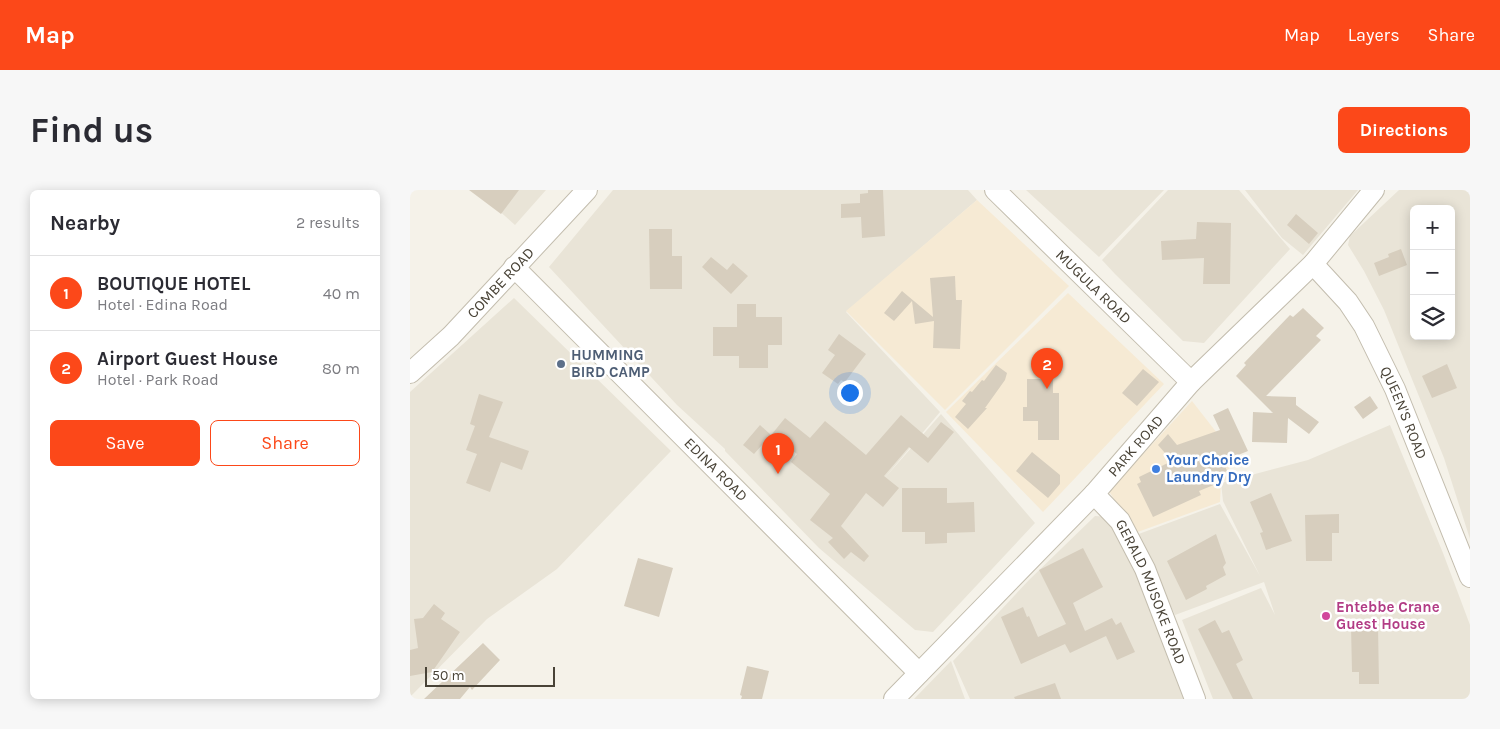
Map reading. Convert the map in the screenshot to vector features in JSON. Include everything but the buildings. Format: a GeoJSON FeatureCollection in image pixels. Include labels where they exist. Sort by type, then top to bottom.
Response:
{"type":"FeatureCollection","features":[{"type":"Feature","properties":{"kind":"street","name":"COMBE ROAD"},"geometry":{"type":"LineString","coordinates":[[410,373],[451,336],[587,190]]}},
{"type":"Feature","properties":{"kind":"street","name":"MUGULA ROAD"},"geometry":{"type":"LineString","coordinates":[[996,190],[1192,382]]}},
{"type":"Feature","properties":{"kind":"street","name":"PARK ROAD"},"geometry":{"type":"LineString","coordinates":[[894,699],[1094,494],[1192,382],[1313,264],[1374,190]]}},
{"type":"Feature","properties":{"kind":"street","name":"QUEEN'S ROAD"},"geometry":{"type":"LineString","coordinates":[[1313,264],[1348,302],[1364,326],[1395,390],[1470,577]]}},
{"type":"Feature","properties":{"kind":"street","name":"EDINA ROAD"},"geometry":{"type":"LineString","coordinates":[[514,267],[919,673]]}},
{"type":"Feature","properties":{"kind":"street","name":"GERALD MUSOKE ROAD"},"geometry":{"type":"LineString","coordinates":[[1094,494],[1120,521],[1145,569],[1195,699]]}},
{"type":"Feature","properties":{"kind":"shaded area"},"geometry":{"type":"Polygon","coordinates":[[[476,190],[546,190],[515,225],[476,190]]]}},
{"type":"Feature","properties":{"kind":"shaded area"},"geometry":{"type":"Polygon","coordinates":[[[613,190],[968,190],[977,200],[846,312],[940,412],[883,480],[941,414],[1035,523],[933,632],[915,630],[819,548],[725,449],[677,405],[549,267],[613,190]]]}},
{"type":"Feature","properties":{"kind":"shaded area"},"geometry":{"type":"Polygon","coordinates":[[[1026,190],[1164,190],[1099,257],[1026,190]]]}},
{"type":"Feature","properties":{"kind":"shaded area"},"geometry":{"type":"Polygon","coordinates":[[[1168,190],[1239,190],[1290,249],[1204,343],[1183,341],[1102,260],[1168,190]]]}},
{"type":"Feature","properties":{"kind":"shaded area"},"geometry":{"type":"Polygon","coordinates":[[[1245,190],[1358,190],[1303,255],[1282,238],[1245,190]]]}},
{"type":"Feature","properties":{"kind":"shaded area"},"geometry":{"type":"Polygon","coordinates":[[[1399,190],[1470,190],[1470,539],[1444,458],[1384,310],[1348,245],[1350,236],[1399,190]]]}},
{"type":"Feature","properties":{"kind":"shaded area"},"geometry":{"type":"Polygon","coordinates":[[[977,200],[1069,286],[945,410],[846,311],[977,200]]]}},
{"type":"Feature","properties":{"kind":"shaded area"},"geometry":{"type":"Polygon","coordinates":[[[1068,293],[1164,384],[1043,512],[946,412],[1068,293]]]}},
{"type":"Feature","properties":{"kind":"shaded area"},"geometry":{"type":"Polygon","coordinates":[[[514,298],[671,451],[557,569],[487,619],[410,697],[410,392],[514,298]]]}},
{"type":"Feature","properties":{"kind":"shaded area"},"geometry":{"type":"Polygon","coordinates":[[[1192,401],[1217,433],[1232,477],[1221,482],[1220,502],[1135,533],[1109,491],[1192,401]]]}},
{"type":"Feature","properties":{"kind":"shaded area"},"geometry":{"type":"Polygon","coordinates":[[[1390,425],[1443,553],[1470,625],[1470,699],[1213,699],[1182,620],[1261,588],[1275,615],[1264,582],[1175,615],[1136,535],[1220,504],[1260,576],[1223,501],[1221,483],[1308,460],[1390,425]]]}},
{"type":"Feature","properties":{"kind":"shaded area"},"geometry":{"type":"Polygon","coordinates":[[[1095,516],[1109,517],[1134,565],[1184,699],[970,699],[953,661],[1029,580],[1095,516]]]}},
{"type":"Feature","properties":{"kind":"shaded area"},"geometry":{"type":"Polygon","coordinates":[[[951,661],[965,699],[914,699],[951,661]]]}},
{"type":"Feature","properties":{"kind":"place","name":"HUMMING BIRD CAMP"},"geometry":{"type":"Point","coordinates":[561,364]}},
{"type":"Feature","properties":{"kind":"place","name":"Airport Guest House"},"geometry":{"type":"Point","coordinates":[1047,389]}},
{"type":"Feature","properties":{"kind":"place","name":"Your Choice Laundry Dry"},"geometry":{"type":"Point","coordinates":[1156,469]}},
{"type":"Feature","properties":{"kind":"place","name":"BOUTIQUE HOTEL"},"geometry":{"type":"Point","coordinates":[778,474]}},
{"type":"Feature","properties":{"kind":"place","name":"Entebbe Crane Guest House"},"geometry":{"type":"Point","coordinates":[1326,616]}}]}
